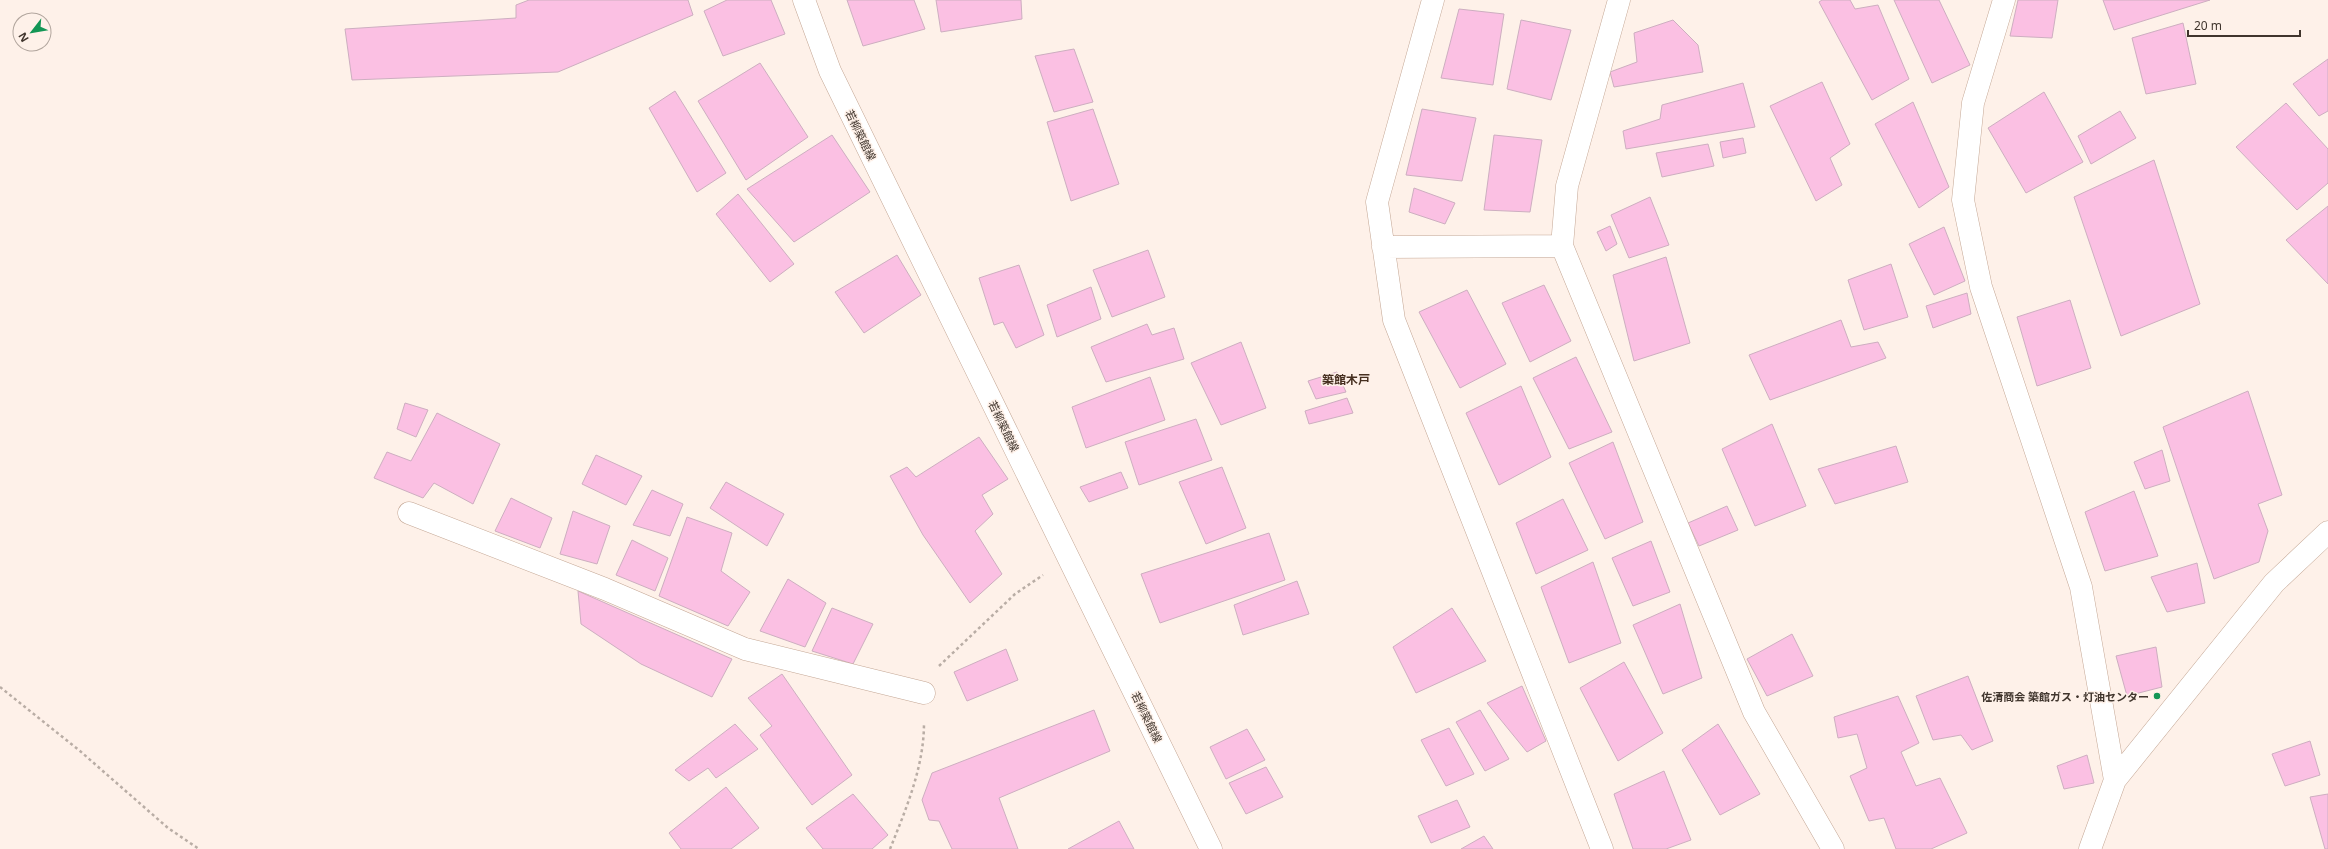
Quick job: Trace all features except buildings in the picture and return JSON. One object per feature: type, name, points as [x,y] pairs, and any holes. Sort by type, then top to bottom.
[{"type":"street","name":"若柳築館線","points":[[804,0],[830,71],[1211,849]]},
{"type":"street","points":[[1433,0],[1377,202],[1394,320],[1602,849]]},
{"type":"street","points":[[1619,0],[1567,186],[1562,246],[1754,712],[1833,849]]},
{"type":"street","points":[[2004,0],[1973,103],[1963,200],[1981,287],[2081,587],[2114,780]]},
{"type":"street","points":[[1383,246],[1562,246]]},
{"type":"street","points":[[409,513],[605,589],[746,649],[924,694]]},
{"type":"street","points":[[2090,849],[2114,780],[2274,583],[2328,532]]},
{"type":"path","points":[[0,687],[80,751],[168,828],[199,849]]},
{"type":"place","name":"佐清商会 築館ガス・灯油センター","points":[[2157,696]]},
{"type":"district","name":"築館木戸","points":[[1346,379]]}]
